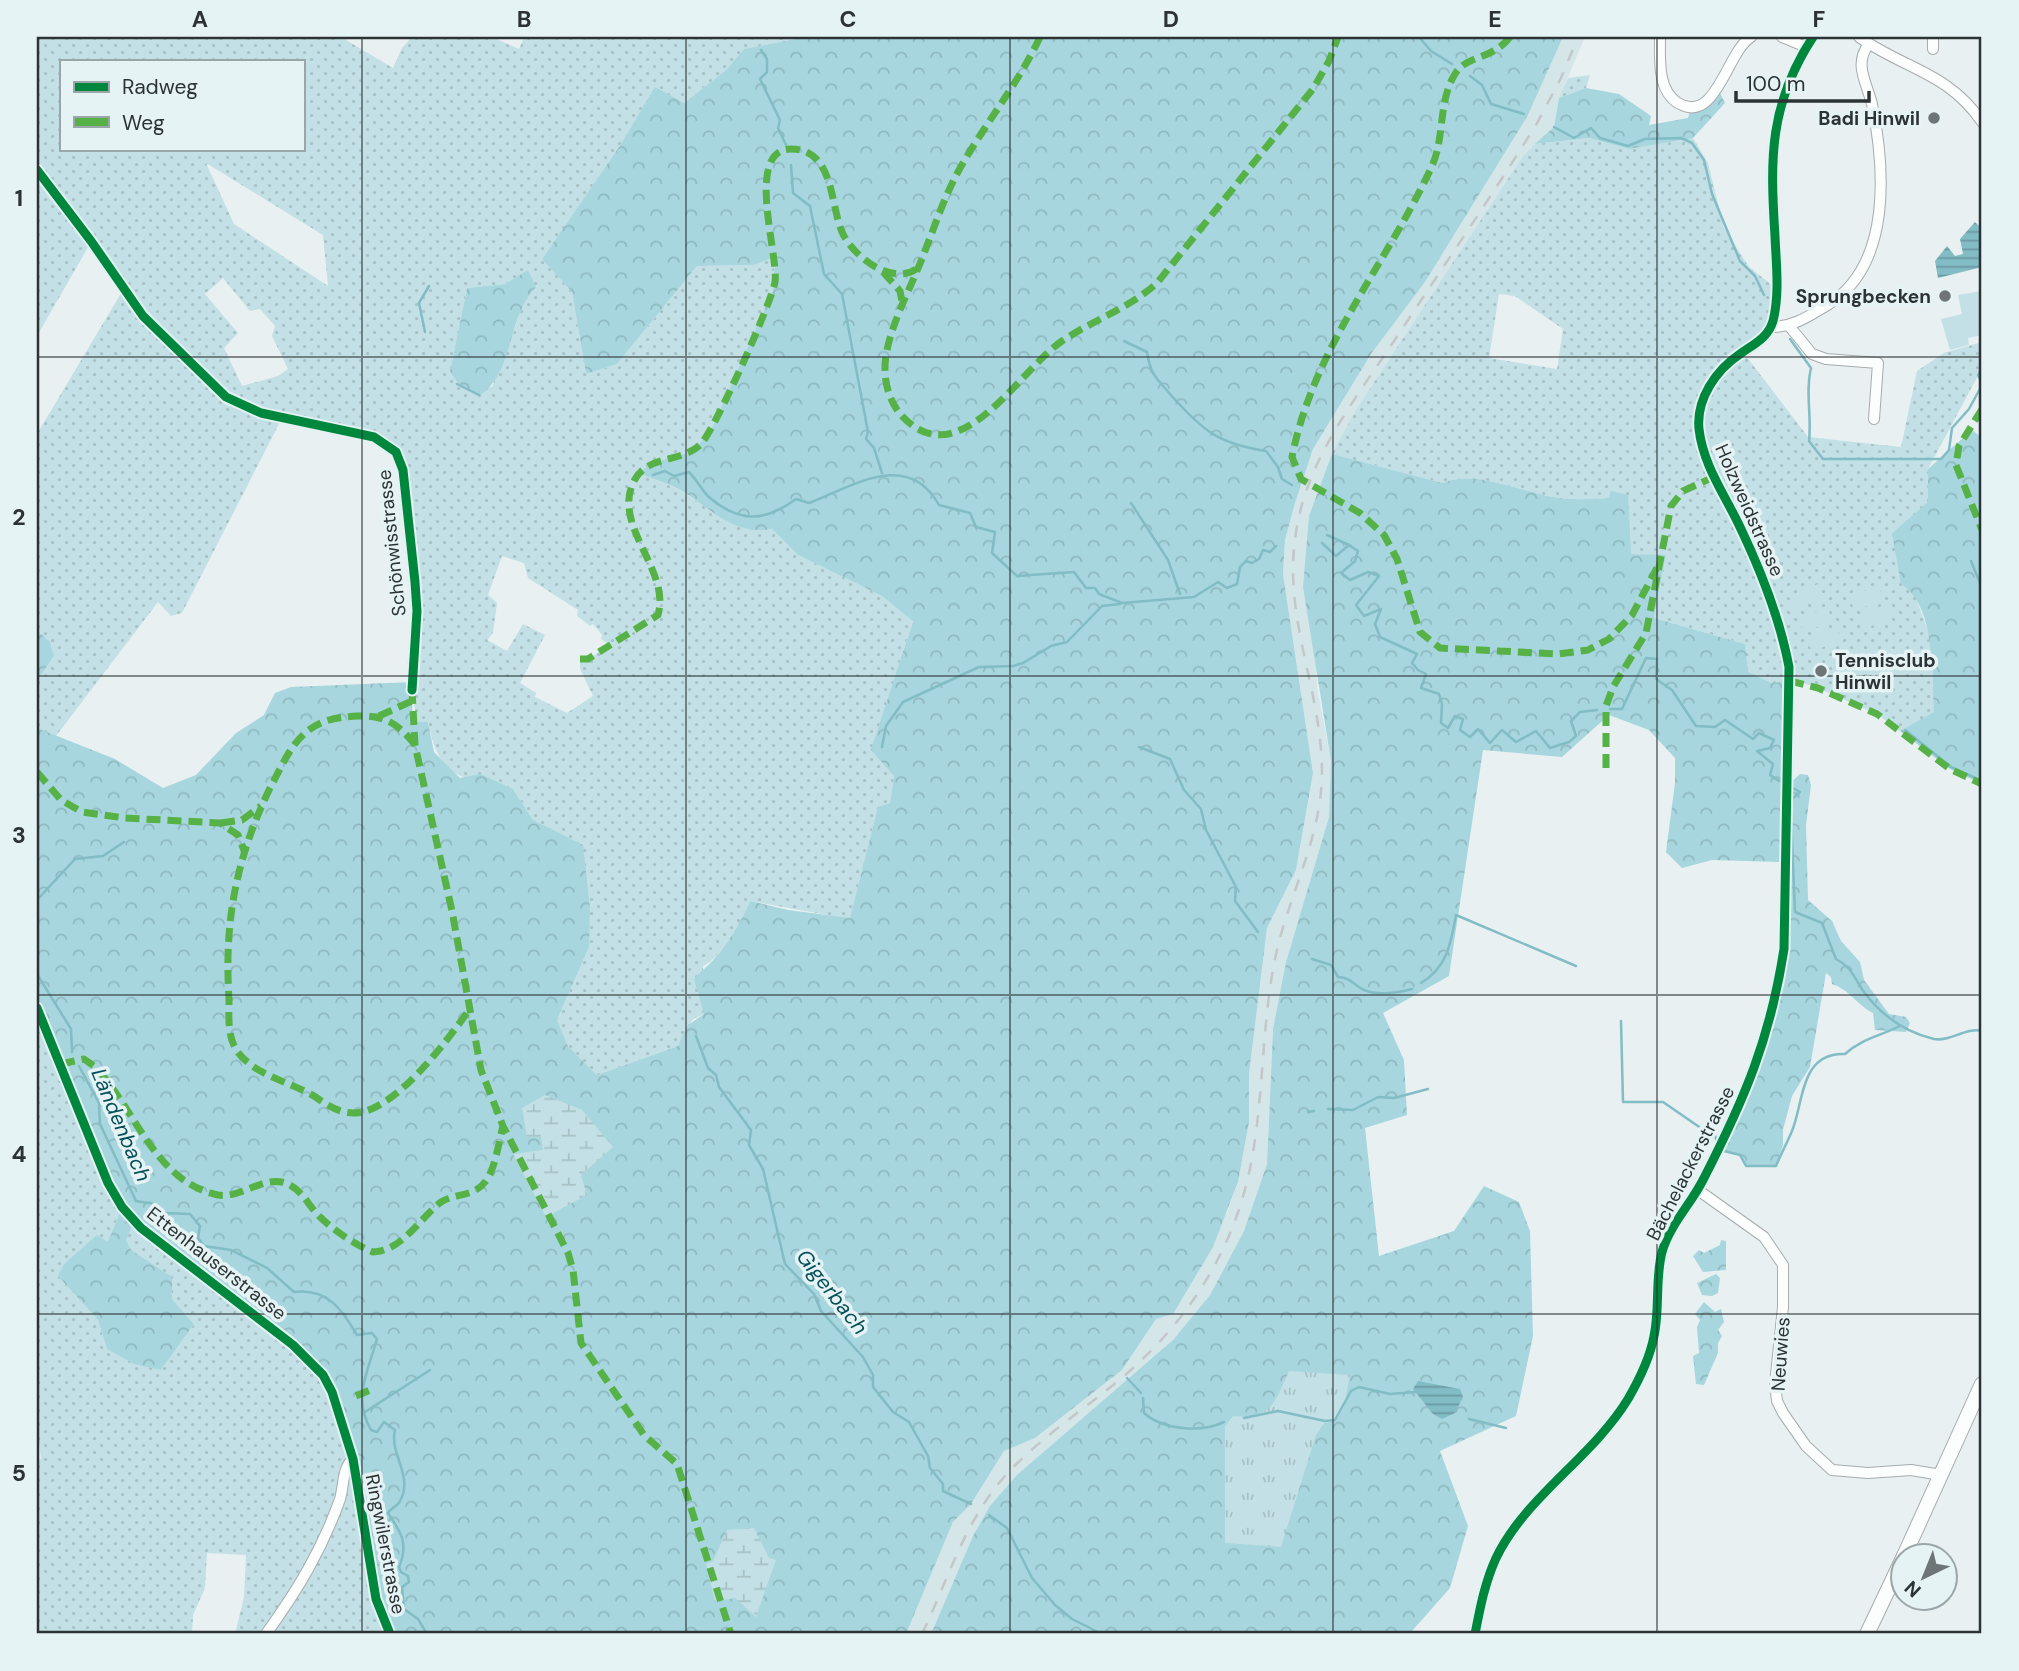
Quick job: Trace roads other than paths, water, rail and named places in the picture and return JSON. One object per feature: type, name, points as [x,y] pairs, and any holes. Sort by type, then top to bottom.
[{"type":"main road","points":[[1910,1542],[1982,1384]]},
{"type":"main road","points":[[1867,1634],[1890,1586]]},
{"type":"street","points":[[1660,37],[1662,77],[1667,92],[1678,103],[1691,107],[1706,102],[1715,93],[1737,50],[1751,37]]},
{"type":"street","points":[[1783,37],[1810,42],[1787,85],[1773,142],[1771,171],[1777,276],[1771,327],[1790,327],[1847,290],[1868,261],[1879,205],[1877,140],[1871,103],[1860,68],[1864,40],[1948,84],[1970,103],[1982,122]]},
{"type":"street","name":"Schönwisstrasse","points":[[37,170],[143,316],[226,397],[261,413],[374,437],[396,452],[403,470],[415,591],[412,690]]},
{"type":"street","name":"Holzweidstrasse","points":[[1771,327],[1761,340],[1733,359],[1710,386],[1702,399],[1698,420],[1706,458],[1752,555],[1780,630],[1788,667],[1784,949]]},
{"type":"street","points":[[1790,327],[1812,354],[1826,359],[1878,363],[1874,419]]},
{"type":"street","name":"Bächelackerstrasse","points":[[1475,1634],[1488,1576],[1514,1529],[1611,1424],[1636,1384],[1654,1336],[1662,1252],[1673,1227],[1698,1190],[1761,1056],[1784,949]]},
{"type":"street","name":"Ettenhauserstrasse","points":[[37,1008],[108,1184],[122,1207],[141,1228],[313,1363],[332,1392],[352,1459]]},
{"type":"street","name":"Neuwies","points":[[1698,1190],[1759,1233],[1783,1265],[1783,1307],[1776,1393],[1783,1413],[1806,1446],[1832,1470],[1868,1473],[1911,1471],[1941,1475]]},
{"type":"street","points":[[266,1634],[303,1583],[317,1557],[340,1497],[346,1468],[352,1459]]},
{"type":"street","name":"Ringwilerstrasse","points":[[352,1459],[376,1599],[390,1634]]},
{"type":"waterway","points":[[1419,37],[1431,51],[1452,64]]},
{"type":"waterway","points":[[761,50],[767,59],[767,72],[760,79],[780,120],[778,128],[786,145]]},
{"type":"waterway","points":[[1470,76],[1482,85],[1491,104],[1524,114]]},
{"type":"waterway","points":[[1554,127],[1574,138],[1591,128],[1600,138],[1628,146],[1645,139],[1681,138],[1692,143],[1704,160],[1712,194],[1740,261],[1755,276],[1764,295]]},
{"type":"waterway","points":[[791,165],[793,193],[810,206],[824,274],[842,294],[868,432],[866,439],[874,448],[882,473]]},
{"type":"waterway","points":[[425,332],[419,303],[429,286]]},
{"type":"waterway","points":[[1790,339],[1811,368],[1809,441],[1823,459],[1941,459],[1949,450],[1952,428],[1969,409],[1982,385]]},
{"type":"waterway","points":[[1124,341],[1147,352],[1157,379],[1202,426],[1235,444],[1266,451],[1278,467],[1282,479],[1292,485]]},
{"type":"waterway","points":[[1982,368],[1978,375],[1982,384]]},
{"type":"waterway","points":[[457,384],[479,395]]},
{"type":"waterway","points":[[653,475],[665,471],[674,476],[689,472],[707,495],[721,506],[743,516],[774,512],[796,499],[809,503],[861,481],[879,477],[896,475],[912,479],[926,488],[939,505],[970,513],[976,527],[995,532],[992,553],[1017,576],[1074,572],[1086,588],[1095,588],[1099,594],[1122,603],[1194,597],[1218,582],[1227,588],[1237,584],[1240,567],[1246,561],[1252,563],[1259,559],[1263,550],[1270,552],[1276,546]]},
{"type":"waterway","points":[[1131,503],[1168,560],[1180,594]]},
{"type":"waterway","points":[[1327,535],[1349,545]]},
{"type":"waterway","points":[[1322,543],[1336,556],[1349,545],[1358,551],[1355,561],[1341,573],[1350,580],[1368,572],[1379,576],[1356,605],[1364,616],[1381,609],[1375,624],[1380,637],[1417,654],[1412,663],[1426,674],[1421,688],[1439,694],[1442,704],[1441,723],[1448,728],[1455,716],[1463,719],[1460,730],[1470,737],[1478,729],[1490,743],[1502,730],[1516,742],[1536,731],[1550,748],[1569,742],[1576,736],[1571,721],[1580,712],[1597,710]]},
{"type":"waterway","points":[[1971,561],[1982,588]]},
{"type":"waterway","points":[[882,747],[886,726],[903,702],[979,667],[1023,663],[1051,646],[1067,642],[1102,606],[1120,604]]},
{"type":"waterway","points":[[1610,709],[1622,709],[1646,658],[1657,659],[1656,679],[1672,690],[1696,726],[1715,727],[1725,720],[1753,739],[1759,733],[1774,740],[1770,748],[1757,751],[1773,764],[1770,775],[1779,781]]},
{"type":"waterway","points":[[1905,730],[1951,767],[1982,781]]},
{"type":"waterway","points":[[1139,747],[1170,759],[1184,790],[1201,809],[1206,830],[1236,887],[1235,901],[1258,932]]},
{"type":"waterway","points":[[1791,787],[1800,792],[1792,799]]},
{"type":"waterway","points":[[1791,815],[1795,912],[1822,923],[1836,959],[1849,969],[1871,1001],[1886,1016],[1903,1027],[1934,1039],[1982,1031]]},
{"type":"waterway","points":[[37,900],[75,859],[103,856],[124,842]]},
{"type":"waterway","points":[[1421,983],[1430,977],[1442,962],[1450,945],[1456,915],[1576,966]]},
{"type":"waterway","points":[[1312,959],[1331,965],[1338,977],[1370,992],[1388,993],[1412,989]]},
{"type":"waterway","name":"Ländenbach","points":[[37,974],[71,1029],[72,1052]]},
{"type":"waterway","points":[[1621,1021],[1623,1102],[1663,1102],[1715,1135],[1717,1143]]},
{"type":"waterway","points":[[1724,1151],[1740,1155],[1746,1166],[1776,1166],[1792,1131],[1806,1081],[1819,1061],[1845,1054],[1864,1041],[1900,1026]]},
{"type":"waterway","name":"Gigerbach","points":[[696,1036],[708,1068],[716,1075],[719,1087],[751,1130],[749,1145],[763,1169],[785,1264],[814,1294],[821,1311],[863,1357],[873,1375],[873,1387],[893,1412],[909,1422],[928,1456],[930,1468],[943,1484],[943,1491],[971,1504]]},
{"type":"waterway","name":"Ländenbach","points":[[79,1066],[99,1103],[100,1124],[136,1201],[154,1204],[164,1213],[190,1214],[200,1226],[198,1238],[204,1246],[231,1250],[267,1268],[294,1292],[316,1293],[324,1297],[339,1308],[357,1335],[372,1333],[377,1339],[362,1395],[365,1418],[371,1430],[377,1432],[384,1422],[395,1430],[395,1448],[403,1474],[404,1492],[399,1503],[388,1513],[402,1539],[403,1552],[399,1567],[401,1572],[408,1576],[409,1582],[402,1587],[404,1609],[418,1619],[427,1634]]},
{"type":"waterway","points":[[1328,1109],[1353,1110],[1378,1097],[1394,1098],[1428,1089]]},
{"type":"waterway","points":[[1308,1112],[1314,1111]]},
{"type":"waterway","points":[[365,1412],[430,1370]]},
{"type":"waterway","points":[[1127,1378],[1141,1393]]},
{"type":"waterway","points":[[1244,1418],[1278,1411],[1325,1421],[1335,1420],[1351,1391],[1359,1387],[1390,1394],[1416,1392]]},
{"type":"waterway","points":[[1143,1398],[1144,1413],[1161,1423],[1182,1428],[1204,1428],[1224,1422]]},
{"type":"waterway","points":[[1469,1419],[1506,1428]]},
{"type":"waterway","name":"Gigerbach","points":[[989,1515],[1007,1528],[1032,1578],[1055,1605],[1072,1619],[1102,1634]]},
{"type":"railway","points":[[922,1634],[958,1552],[978,1512],[991,1494],[1028,1453],[1125,1375],[1165,1336],[1213,1269],[1236,1218],[1246,1187],[1257,1124],[1274,964],[1286,916],[1310,847],[1320,799],[1320,740],[1296,613],[1293,581],[1294,548],[1300,512],[1315,468],[1338,426],[1536,125],[1561,78],[1578,37]]},
{"type":"place","name":"Badi Hinwil","points":[[1934,118]]},
{"type":"place","name":"Sprungbecken","points":[[1945,296]]},
{"type":"place","name":"Tennisclub Hinwil","points":[[1821,671]]}]
